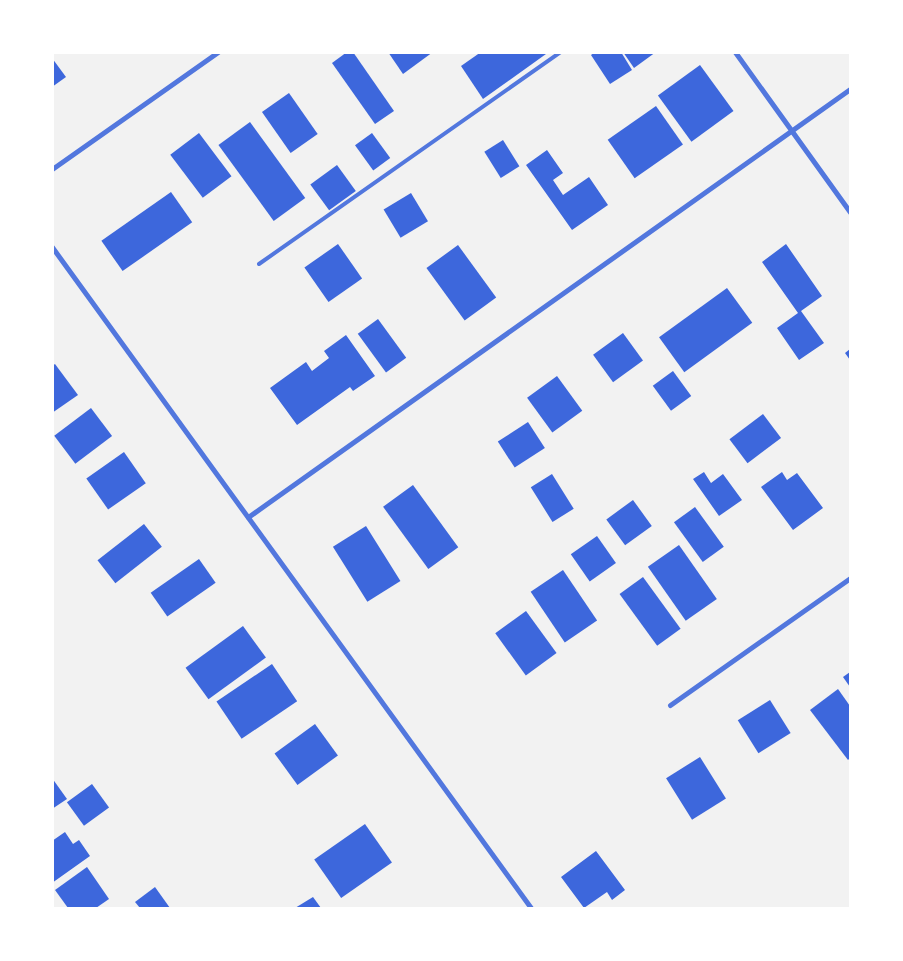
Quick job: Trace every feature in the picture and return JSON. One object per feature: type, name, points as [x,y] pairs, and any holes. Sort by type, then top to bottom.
[{"type":"street","points":[[52,169],[218,52]]},
{"type":"street","points":[[735,52],[850,212]]},
{"type":"street","points":[[248,517],[850,89]]},
{"type":"street","points":[[52,247],[531,908]]},
{"type":"street","points":[[670,705],[850,578]]},
{"type":"lane","points":[[259,264],[561,52]]},
{"type":"building","points":[[347,52],[353,52],[394,111],[375,124],[332,63]]},
{"type":"building","points":[[388,52],[433,52],[403,74]]},
{"type":"building","points":[[481,52],[545,52],[546,54],[483,99],[461,66]]},
{"type":"building","points":[[595,52],[621,52],[632,70],[610,84],[591,55]]},
{"type":"building","points":[[623,52],[656,52],[634,68]]},
{"type":"building","points":[[52,58],[66,77],[52,87]]},
{"type":"building","points":[[700,65],[734,111],[691,142],[658,96]]},
{"type":"building","points":[[289,93],[318,134],[291,153],[262,112]]},
{"type":"building","points":[[656,106],[683,145],[635,178],[608,140]]},
{"type":"building","points":[[250,122],[305,198],[274,221],[218,145]]},
{"type":"building","points":[[199,133],[231,176],[203,198],[170,155]]},
{"type":"building","points":[[372,133],[390,158],[373,170],[355,145]]},
{"type":"building","points":[[503,140],[519,166],[501,178],[484,152]]},
{"type":"building","points":[[547,150],[563,173],[553,180],[563,195],[589,177],[608,205],[572,230],[526,165]]},
{"type":"building","points":[[337,165],[356,191],[329,210],[310,184]]},
{"type":"building","points":[[171,192],[192,222],[123,271],[101,241]]},
{"type":"building","points":[[411,193],[428,221],[401,238],[384,209]]},
{"type":"building","points":[[338,244],[362,278],[329,302],[304,268]]},
{"type":"building","points":[[786,244],[822,296],[801,311],[824,343],[799,360],[777,328],[798,313],[762,262]]},
{"type":"building","points":[[458,245],[496,298],[465,321],[426,268]]},
{"type":"building","points":[[727,288],[752,323],[684,372],[659,337]]},
{"type":"building","points":[[378,319],[406,358],[386,373],[358,334]]},
{"type":"building","points":[[623,333],[643,361],[613,382],[593,355]]},
{"type":"building","points":[[346,335],[375,376],[353,391],[350,387],[297,425],[270,388],[306,362],[312,371],[329,358],[324,351]]},
{"type":"building","points":[[850,349],[850,360],[845,353]]},
{"type":"building","points":[[55,364],[78,395],[52,413],[52,366]]},
{"type":"building","points":[[673,371],[691,396],[671,411],[653,386]]},
{"type":"building","points":[[557,376],[582,411],[552,433],[527,398]]},
{"type":"building","points":[[91,408],[112,436],[75,464],[54,436]]},
{"type":"building","points":[[763,414],[781,438],[748,463],[729,439]]},
{"type":"building","points":[[528,422],[545,448],[515,468],[498,442]]},
{"type":"building","points":[[124,452],[146,483],[108,510],[86,478]]},
{"type":"building","points":[[704,472],[711,483],[723,474],[742,500],[719,516],[693,479]]},
{"type":"building","points":[[782,472],[787,480],[797,473],[823,508],[793,530],[761,487]]},
{"type":"building","points":[[552,474],[574,509],[553,522],[531,487]]},
{"type":"building","points":[[413,485],[458,547],[428,569],[383,507]]},
{"type":"building","points":[[633,500],[652,526],[625,545],[606,519]]},
{"type":"building","points":[[695,507],[724,547],[703,562],[674,522]]},
{"type":"building","points":[[144,524],[162,547],[115,583],[98,560]]},
{"type":"building","points":[[366,526],[400,581],[367,602],[333,547]]},
{"type":"building","points":[[597,536],[616,563],[590,581],[571,554]]},
{"type":"building","points":[[679,545],[717,599],[686,621],[648,567]]},
{"type":"building","points":[[199,559],[216,583],[167,617],[151,593]]},
{"type":"building","points":[[563,570],[597,621],[565,642],[531,592]]},
{"type":"building","points":[[643,577],[681,629],[657,646],[620,594]]},
{"type":"building","points":[[526,611],[557,653],[526,675],[495,633]]},
{"type":"building","points":[[243,626],[266,658],[208,699],[186,668]]},
{"type":"building","points":[[272,664],[297,701],[242,739],[216,701]]},
{"type":"building","points":[[850,672],[850,687],[843,677]]},
{"type":"building","points":[[838,689],[850,706],[850,758],[848,760],[810,710]]},
{"type":"building","points":[[770,700],[791,733],[758,753],[738,720]]},
{"type":"building","points":[[315,724],[338,756],[297,785],[275,753]]},
{"type":"building","points":[[700,757],[726,799],[692,820],[666,778]]},
{"type":"building","points":[[52,778],[67,799],[52,809]]},
{"type":"building","points":[[92,784],[109,807],[84,826],[67,802]]},
{"type":"building","points":[[365,824],[392,863],[341,898],[314,860]]},
{"type":"building","points":[[65,832],[73,844],[79,840],[90,856],[52,883],[52,841]]},
{"type":"building","points":[[596,851],[625,890],[612,900],[607,892],[584,908],[561,877]]},
{"type":"building","points":[[87,867],[109,899],[96,908],[68,908],[55,890]]},
{"type":"building","points":[[155,887],[170,908],[140,908],[135,902]]},
{"type":"building","points":[[313,897],[321,908],[295,908]]}]
